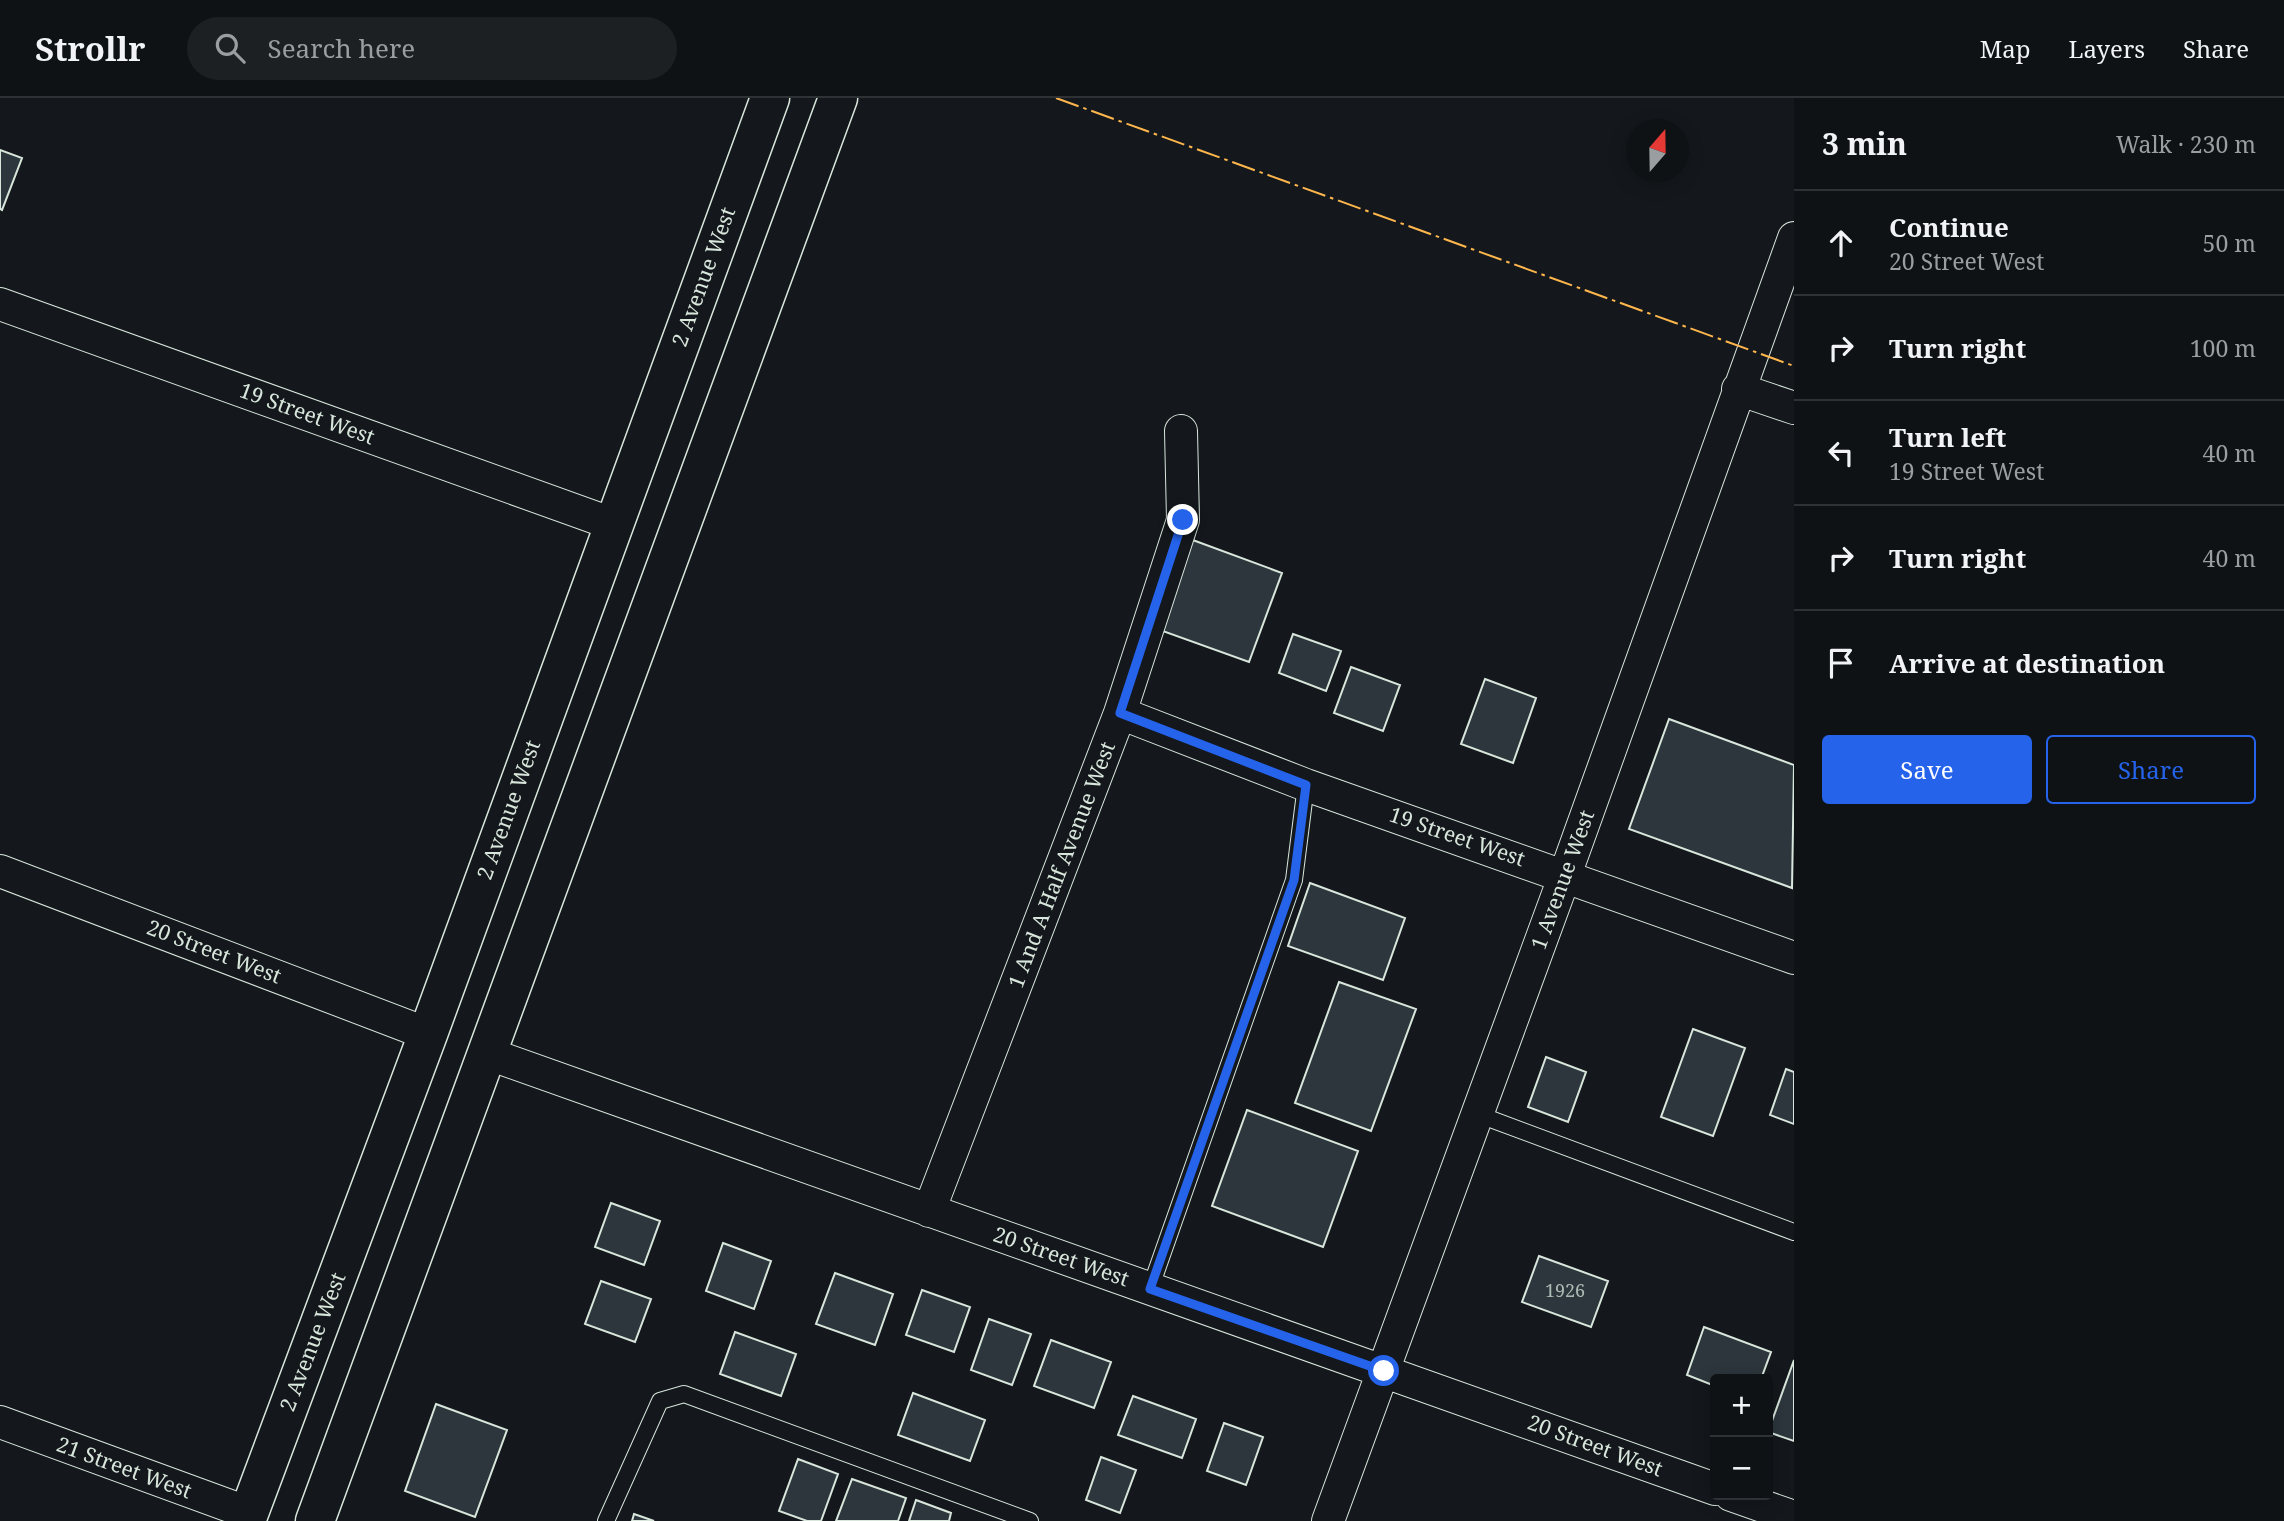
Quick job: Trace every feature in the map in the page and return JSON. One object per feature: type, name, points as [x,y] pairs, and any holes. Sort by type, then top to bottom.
[{"type":"highway","name":"2 Avenue West","points":[[247,1517],[428,1034],[770,98]]},
{"type":"highway","points":[[315,1521],[838,98]]},
{"type":"street","name":"1 Avenue West","points":[[1328,1521],[1565,875],[1794,238]]},
{"type":"street","name":"19 Street West","points":[[0,304],[613,524]]},
{"type":"street","points":[[1738,389],[1794,408]]},
{"type":"street","name":"1 And A Half Avenue West","points":[[929,1211],[1120,713],[1183,520],[1181,431]]},
{"type":"street","name":"19 Street West","points":[[1120,713],[1306,785],[1794,958]]},
{"type":"street","name":"20 Street West","points":[[0,871],[428,1034]]},
{"type":"street","name":"20 Street West","points":[[486,1053],[1710,1487]]},
{"type":"street","name":"21 Street West","points":[[0,1422],[247,1517]]},
{"type":"street","points":[[1745,1500],[1794,1517]]},
{"type":"lane","points":[[1150,1289],[1294,880],[1306,785]]},
{"type":"lane","points":[[1477,1115],[1794,1233]]},
{"type":"lane","points":[[606,1521],[660,1401],[684,1394],[1030,1521]]},
{"type":"building","points":[[0,150],[22,158],[2,210],[0,209]]},
{"type":"building","points":[[1190,539],[1282,573],[1249,662],[1157,629]]},
{"type":"building","points":[[1293,634],[1341,651],[1326,691],[1279,673]]},
{"type":"building","points":[[1351,667],[1400,685],[1383,731],[1334,713]]},
{"type":"building","points":[[1485,679],[1536,698],[1513,763],[1461,744]]},
{"type":"building","points":[[1669,719],[1794,765],[1792,888],[1629,829]]},
{"type":"building","points":[[1310,883],[1405,918],[1383,980],[1288,946]]},
{"type":"building","points":[[1339,982],[1416,1009],[1371,1131],[1295,1103]]},
{"type":"building","points":[[1693,1029],[1745,1048],[1713,1136],[1661,1117]]},
{"type":"building","points":[[1546,1057],[1586,1072],[1568,1122],[1528,1107]]},
{"type":"building","points":[[1786,1069],[1794,1072],[1794,1124],[1770,1115]]},
{"type":"building","points":[[1247,1110],[1358,1151],[1323,1247],[1212,1206]]},
{"type":"building","points":[[611,1203],[660,1221],[644,1265],[595,1247]]},
{"type":"building","points":[[723,1243],[771,1261],[754,1309],[706,1291]]},
{"type":"building","points":[[1539,1256],[1608,1281],[1591,1327],[1522,1302]]},
{"type":"building","points":[[835,1273],[893,1294],[875,1345],[816,1324]]},
{"type":"building","points":[[601,1281],[651,1299],[635,1342],[585,1324]]},
{"type":"building","points":[[922,1290],[970,1307],[954,1352],[906,1335]]},
{"type":"building","points":[[989,1319],[1031,1334],[1012,1385],[971,1370]]},
{"type":"building","points":[[1704,1327],[1771,1352],[1763,1374],[1710,1374],[1710,1384],[1687,1375]]},
{"type":"building","points":[[735,1332],[796,1354],[781,1396],[720,1374]]},
{"type":"building","points":[[1051,1340],[1111,1362],[1094,1408],[1034,1386]]},
{"type":"building","points":[[1794,1360],[1794,1441],[1773,1434],[1773,1418]]},
{"type":"building","points":[[913,1393],[985,1420],[970,1461],[898,1435]]},
{"type":"building","points":[[1133,1396],[1196,1419],[1182,1458],[1118,1435]]},
{"type":"building","points":[[436,1404],[507,1430],[475,1517],[405,1491]]},
{"type":"building","points":[[1224,1423],[1263,1437],[1246,1485],[1207,1471]]},
{"type":"building","points":[[1101,1457],[1136,1470],[1120,1513],[1086,1500]]},
{"type":"building","points":[[798,1459],[838,1474],[821,1521],[807,1521],[779,1511]]},
{"type":"building","points":[[852,1479],[906,1498],[898,1521],[836,1521]]},
{"type":"building","points":[[916,1500],[951,1513],[949,1521],[909,1521]]},
{"type":"building","points":[[634,1514],[654,1521],[632,1521]]},
{"type":"power","points":[[1056,98],[1794,366]]},
{"type":"route","points":[[1183,520],[1120,713],[1306,785],[1294,880],[1150,1289],[1384,1371]]}]
